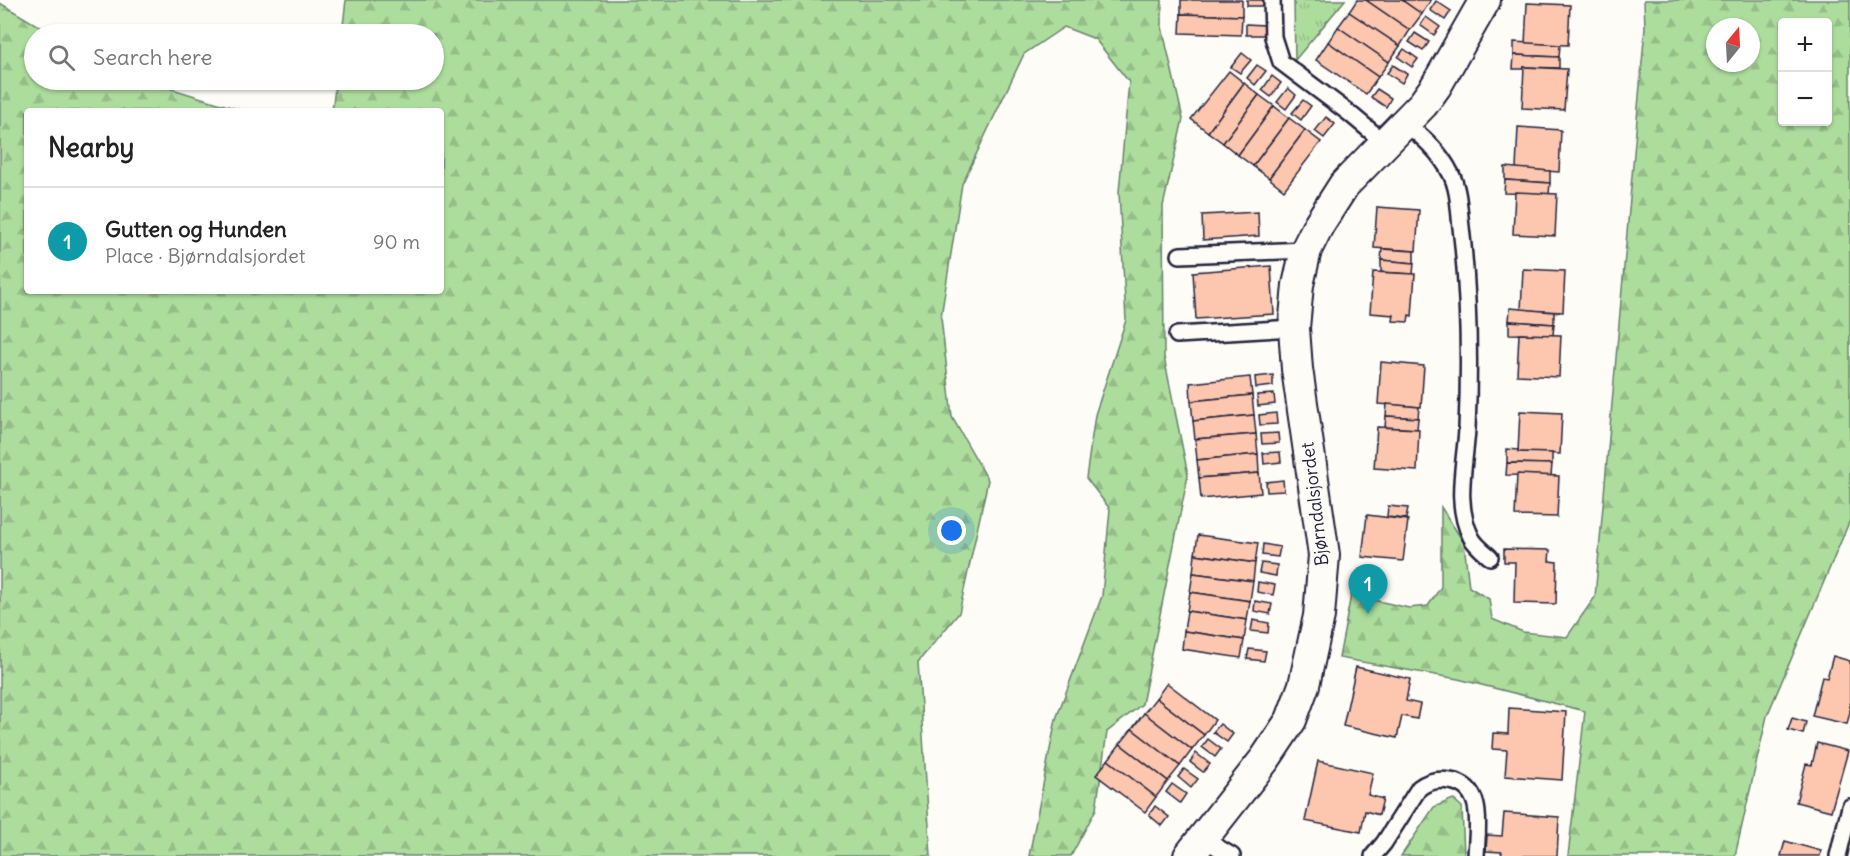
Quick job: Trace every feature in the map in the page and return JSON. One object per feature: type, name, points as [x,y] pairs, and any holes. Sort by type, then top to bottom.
[{"type":"street","name":"Bjørndalsjordet","points":[[1195,847],[1265,759],[1291,720],[1304,685],[1319,616],[1324,555],[1297,369],[1294,328],[1298,285],[1306,250],[1331,204],[1350,179],[1395,133],[1436,86],[1485,0]]},
{"type":"lane","points":[[1272,0],[1273,37],[1281,62],[1349,113],[1395,133],[1419,134],[1439,155],[1452,175],[1458,198],[1467,274],[1469,334],[1467,422],[1461,491],[1466,521],[1472,538],[1490,557]]},
{"type":"lane","points":[[1180,255],[1306,250]]},
{"type":"lane","points":[[1177,334],[1294,328]]},
{"type":"lane","points":[[1373,856],[1384,843],[1419,788],[1426,783],[1438,780],[1457,783],[1469,790],[1476,801],[1478,812],[1476,856]]},
{"type":"lane","points":[[1838,856],[1850,807]]},
{"type":"lane","points":[[1195,847],[1232,856]]},
{"type":"green space","points":[[346,0],[1162,0],[1162,27],[1183,119],[1163,206],[1164,357],[1188,475],[1142,704],[1107,732],[1096,809],[1071,856],[1029,856],[1056,719],[1102,596],[1110,509],[1086,478],[1095,415],[1126,320],[1119,192],[1129,82],[1095,39],[1064,27],[1024,54],[962,184],[941,317],[952,417],[988,480],[959,613],[918,662],[931,856],[0,856],[0,3],[35,24],[24,24],[24,90],[176,90],[234,108],[24,108],[24,294],[444,294],[444,108],[332,108],[335,90],[444,90],[444,24],[343,24]]},
{"type":"green space","points":[[1294,0],[1345,0],[1295,60]]},
{"type":"green space","points":[[1644,0],[1850,0],[1850,520],[1767,716],[1735,856],[1568,856],[1585,711],[1458,679],[1339,658],[1351,595],[1409,608],[1428,606],[1441,587],[1441,507],[1464,543],[1469,587],[1489,599],[1492,619],[1523,632],[1567,637],[1595,597],[1645,28]]},
{"type":"green space","points":[[1453,799],[1462,807],[1464,856],[1401,856],[1434,807]]},
{"type":"building","points":[[1181,0],[1242,0],[1242,16],[1181,14]]},
{"type":"building","points":[[1247,0],[1265,0],[1265,6],[1247,6]]},
{"type":"building","points":[[1357,0],[1366,0],[1410,30],[1400,46],[1349,12]]},
{"type":"building","points":[[1366,0],[1402,0],[1422,14],[1410,30]]},
{"type":"building","points":[[1402,0],[1431,0],[1422,14]]},
{"type":"building","points":[[1436,1],[1451,11],[1445,20],[1430,10]]},
{"type":"building","points":[[1527,3],[1570,5],[1568,45],[1525,44]]},
{"type":"building","points":[[1349,12],[1400,46],[1389,62],[1338,27]]},
{"type":"building","points":[[1181,14],[1242,16],[1241,35],[1180,33]]},
{"type":"building","points":[[1426,17],[1440,27],[1434,35],[1420,25]]},
{"type":"building","points":[[1246,24],[1264,25],[1264,35],[1246,35]]},
{"type":"building","points":[[1338,27],[1389,62],[1378,77],[1328,42]]},
{"type":"building","points":[[1415,33],[1429,42],[1423,51],[1409,42]]},
{"type":"building","points":[[1328,42],[1378,77],[1366,94],[1316,60]]},
{"type":"building","points":[[1514,42],[1560,45],[1559,57],[1514,55]]},
{"type":"building","points":[[1404,49],[1418,59],[1412,67],[1398,57]]},
{"type":"building","points":[[1242,53],[1251,60],[1240,73],[1231,67]]},
{"type":"building","points":[[1514,55],[1559,57],[1559,68],[1513,69]]},
{"type":"building","points":[[1257,65],[1266,71],[1255,85],[1247,78]]},
{"type":"building","points":[[1393,65],[1407,74],[1402,83],[1387,73]]},
{"type":"building","points":[[1524,67],[1567,69],[1564,110],[1522,108]]},
{"type":"building","points":[[1229,71],[1244,83],[1208,132],[1191,119]]},
{"type":"building","points":[[1272,76],[1281,83],[1271,97],[1262,90]]},
{"type":"building","points":[[1244,83],[1259,95],[1223,143],[1208,132]]},
{"type":"building","points":[[1288,88],[1296,95],[1286,109],[1277,102]]},
{"type":"building","points":[[1377,89],[1391,98],[1386,107],[1371,97]]},
{"type":"building","points":[[1259,95],[1274,106],[1238,155],[1223,143]]},
{"type":"building","points":[[1303,100],[1311,106],[1301,120],[1292,113]]},
{"type":"building","points":[[1274,106],[1289,118],[1253,166],[1238,155]]},
{"type":"building","points":[[1326,117],[1335,124],[1324,138],[1315,131]]},
{"type":"building","points":[[1289,118],[1305,130],[1269,178],[1253,166]]},
{"type":"building","points":[[1518,127],[1561,130],[1559,172],[1516,169]]},
{"type":"building","points":[[1305,130],[1321,142],[1284,190],[1269,178]]},
{"type":"building","points":[[1505,167],[1550,171],[1550,183],[1505,180]]},
{"type":"building","points":[[1505,180],[1550,183],[1549,194],[1504,193]]},
{"type":"building","points":[[1515,192],[1557,194],[1555,236],[1513,234]]},
{"type":"building","points":[[1377,207],[1419,210],[1416,251],[1374,248]]},
{"type":"building","points":[[1258,212],[1259,236],[1203,240],[1202,215]]},
{"type":"building","points":[[1382,249],[1414,251],[1414,263],[1381,260]]},
{"type":"building","points":[[1381,260],[1414,263],[1413,274],[1381,272]]},
{"type":"building","points":[[1271,266],[1274,314],[1196,319],[1193,272]]},
{"type":"building","points":[[1523,269],[1565,271],[1563,312],[1521,310]]},
{"type":"building","points":[[1373,272],[1415,274],[1412,316],[1409,315],[1408,322],[1393,321],[1394,315],[1370,313]]},
{"type":"building","points":[[1510,308],[1554,312],[1554,324],[1509,321]]},
{"type":"building","points":[[1509,321],[1554,324],[1553,335],[1509,334]]},
{"type":"building","points":[[1519,334],[1561,335],[1559,377],[1517,375]]},
{"type":"building","points":[[1381,362],[1424,366],[1421,407],[1378,404]]},
{"type":"building","points":[[1273,375],[1273,386],[1256,388],[1255,377]]},
{"type":"building","points":[[1250,377],[1252,395],[1191,401],[1190,383]]},
{"type":"building","points":[[1274,394],[1275,404],[1258,406],[1257,395]]},
{"type":"building","points":[[1252,395],[1254,415],[1193,421],[1191,401]]},
{"type":"building","points":[[1387,404],[1419,407],[1418,418],[1386,416]]},
{"type":"building","points":[[1520,411],[1562,413],[1560,454],[1518,452]]},
{"type":"building","points":[[1276,413],[1277,424],[1260,425],[1259,415]]},
{"type":"building","points":[[1254,415],[1256,434],[1195,439],[1193,421]]},
{"type":"building","points":[[1386,416],[1418,418],[1417,429],[1385,427]]},
{"type":"building","points":[[1377,427],[1419,429],[1417,471],[1374,468]]},
{"type":"building","points":[[1278,433],[1279,443],[1262,444],[1261,434]]},
{"type":"building","points":[[1256,434],[1258,454],[1197,460],[1195,439]]},
{"type":"building","points":[[1507,449],[1518,450],[1518,452],[1552,453],[1552,464],[1507,463]]},
{"type":"building","points":[[1280,452],[1281,462],[1264,464],[1263,453]]},
{"type":"building","points":[[1258,454],[1259,473],[1199,478],[1197,460]]},
{"type":"building","points":[[1507,463],[1552,464],[1551,476],[1506,475]]},
{"type":"building","points":[[1259,473],[1261,493],[1201,499],[1199,478]]},
{"type":"building","points":[[1517,474],[1559,476],[1557,517],[1515,516]]},
{"type":"building","points":[[1283,480],[1284,491],[1267,492],[1266,482]]},
{"type":"building","points":[[1388,506],[1408,508],[1406,519],[1387,517]]},
{"type":"building","points":[[1367,515],[1408,520],[1403,561],[1362,557]]},
{"type":"building","points":[[1198,535],[1258,543],[1255,563],[1195,554]]},
{"type":"building","points":[[1263,544],[1280,547],[1278,557],[1262,555]]},
{"type":"building","points":[[1504,549],[1550,550],[1549,561],[1557,562],[1556,604],[1514,603],[1515,562],[1504,562]]},
{"type":"building","points":[[1195,554],[1255,563],[1253,581],[1193,573]]},
{"type":"building","points":[[1261,563],[1277,565],[1276,576],[1259,573]]},
{"type":"building","points":[[1193,573],[1253,581],[1250,601],[1190,592]]},
{"type":"building","points":[[1258,582],[1275,585],[1273,595],[1257,592]]},
{"type":"building","points":[[1190,592],[1250,601],[1247,620],[1187,611]]},
{"type":"building","points":[[1255,601],[1272,604],[1270,614],[1254,611]]},
{"type":"building","points":[[1187,611],[1247,620],[1244,640],[1184,631]]},
{"type":"building","points":[[1253,620],[1269,623],[1268,633],[1251,631]]},
{"type":"building","points":[[1184,631],[1244,640],[1241,658],[1182,649]]},
{"type":"building","points":[[1249,649],[1266,651],[1264,661],[1247,659]]},
{"type":"building","points":[[1833,656],[1850,661],[1850,712],[1847,724],[1812,716],[1822,677],[1827,678]]},
{"type":"building","points":[[1356,667],[1410,679],[1406,701],[1420,704],[1417,719],[1402,716],[1397,738],[1343,726]]},
{"type":"building","points":[[1167,683],[1215,720],[1204,735],[1156,698]]},
{"type":"building","points":[[1156,698],[1204,735],[1192,750],[1144,713]]},
{"type":"building","points":[[1509,708],[1566,712],[1562,780],[1505,776],[1507,750],[1492,749],[1493,733],[1508,734]]},
{"type":"building","points":[[1144,713],[1192,750],[1180,766],[1132,729]]},
{"type":"building","points":[[1792,718],[1806,722],[1803,734],[1788,730]]},
{"type":"building","points":[[1220,724],[1233,734],[1227,742],[1213,732]]},
{"type":"building","points":[[1132,729],[1180,766],[1168,781],[1120,744]]},
{"type":"building","points":[[1208,739],[1221,749],[1215,757],[1202,747]]},
{"type":"building","points":[[1817,743],[1848,751],[1831,811],[1796,802],[1806,764],[1812,765]]},
{"type":"building","points":[[1120,744],[1168,781],[1156,797],[1108,760]]},
{"type":"building","points":[[1196,753],[1210,764],[1203,772],[1190,762]]},
{"type":"building","points":[[1108,760],[1156,797],[1145,812],[1096,775]]},
{"type":"building","points":[[1318,761],[1373,773],[1368,795],[1383,799],[1379,815],[1365,811],[1361,832],[1305,821]]},
{"type":"building","points":[[1184,769],[1198,779],[1191,788],[1178,777]]},
{"type":"building","points":[[1172,784],[1186,794],[1180,803],[1166,792]]},
{"type":"building","points":[[1155,806],[1169,817],[1162,826],[1149,815]]},
{"type":"building","points":[[1504,813],[1559,817],[1557,856],[1501,856],[1502,852],[1486,851],[1487,835],[1502,836]]},
{"type":"building","points":[[1785,841],[1821,851],[1820,856],[1781,856]]},
{"type":"place","name":"Gutten og Hunden","points":[[1368,614]]}]
